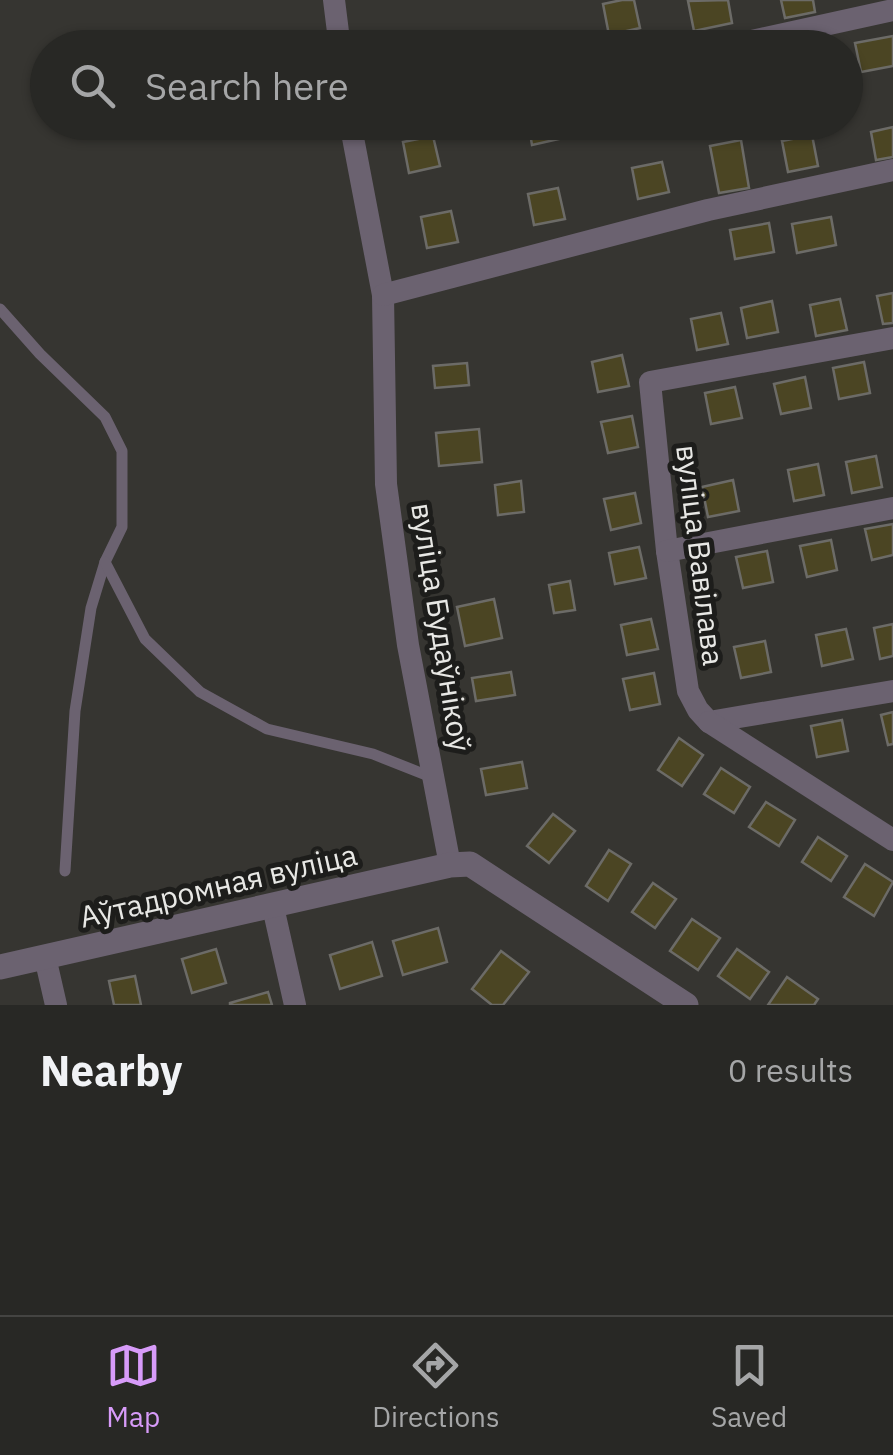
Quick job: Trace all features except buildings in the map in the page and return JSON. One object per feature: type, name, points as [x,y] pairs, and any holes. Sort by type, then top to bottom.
[{"type":"street","points":[[334,0],[338,30]]},
{"type":"street","points":[[802,30],[893,10]]},
{"type":"street","name":"вуліца Будаўнікоў","points":[[359,140],[383,295],[386,484],[408,644],[450,865]]},
{"type":"street","points":[[383,295],[708,210],[893,170]]},
{"type":"street","name":"вуліца Вавілава","points":[[709,722],[688,691],[667,550],[650,382],[893,338]]},
{"type":"street","points":[[667,550],[893,508]]},
{"type":"street","points":[[709,722],[893,691]]},
{"type":"street","points":[[709,722],[893,840]]},
{"type":"street","points":[[450,865],[470,864],[486,873],[686,1005]]},
{"type":"street","name":"Аўтадромная вуліца","points":[[0,967],[450,865]]},
{"type":"street","points":[[273,907],[295,1005]]},
{"type":"street","points":[[45,957],[56,1005]]},
{"type":"lane","points":[[0,309],[106,417],[122,451],[122,527],[91,608],[75,711],[65,871]]},
{"type":"lane","points":[[106,562],[145,638],[200,692],[267,729],[374,754],[434,778]]}]
